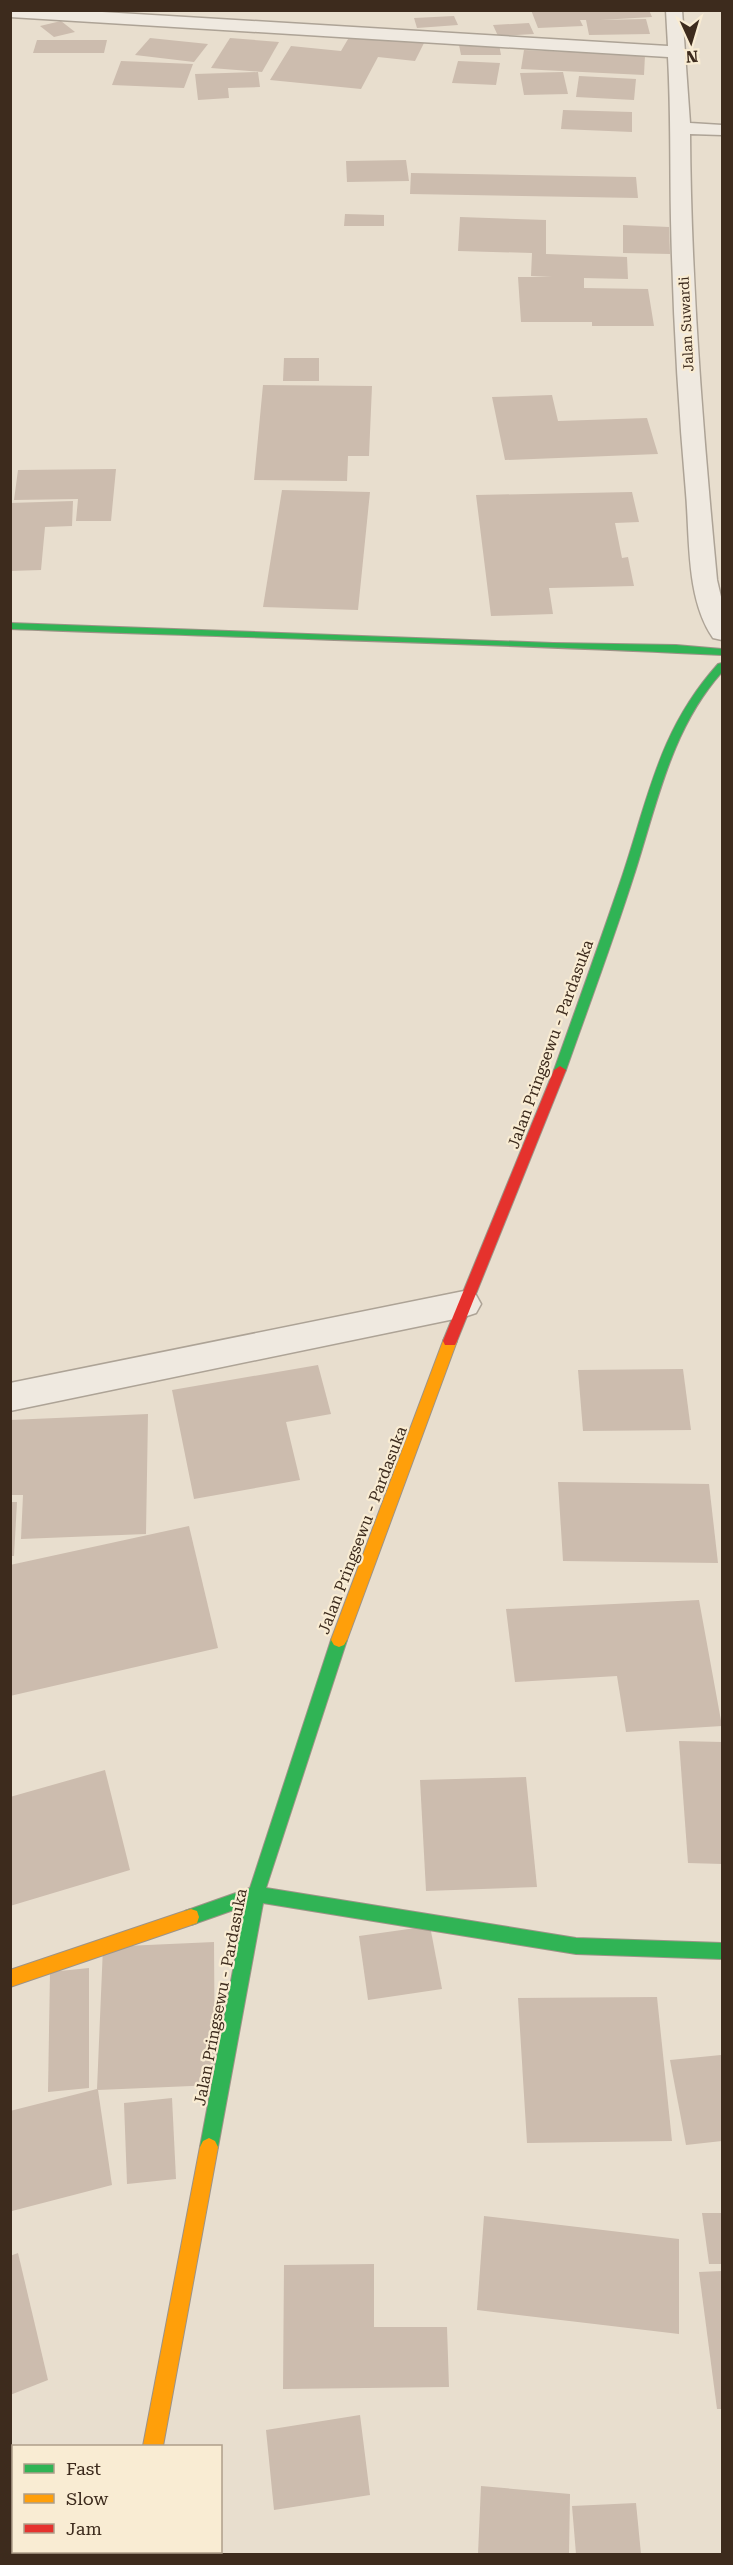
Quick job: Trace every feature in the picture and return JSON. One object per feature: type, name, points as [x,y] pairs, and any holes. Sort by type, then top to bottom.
[{"type":"main road","points":[[10,626],[553,646],[676,648],[723,652]]},
{"type":"main road","name":"Jalan Pringsewu - Pardasuka","points":[[153,2445],[256,1894],[330,1663],[464,1304],[551,1097],[628,875],[670,743],[704,683],[723,666]]},
{"type":"main road","points":[[10,1979],[256,1894],[576,1946],[723,1951]]},
{"type":"street","name":"Jalan Suwardi","points":[[674,10],[681,128],[681,221],[693,444],[705,580],[716,624],[723,633]]},
{"type":"street","points":[[10,12],[677,52]]},
{"type":"street","points":[[681,128],[723,130]]},
{"type":"street","points":[[10,1397],[464,1304]]},
{"type":"building","points":[[531,10],[649,10],[652,17],[600,20],[646,19],[650,34],[589,35],[586,20],[580,20],[583,26],[538,28]]},
{"type":"building","points":[[454,16],[458,25],[417,28],[414,18]]},
{"type":"building","points":[[61,21],[75,32],[54,37],[40,26]]},
{"type":"building","points":[[529,23],[534,34],[498,36],[493,25]]},
{"type":"building","points":[[351,34],[425,41],[415,61],[378,57],[361,89],[270,80],[291,46],[341,51]]},
{"type":"building","points":[[150,38],[208,44],[194,62],[135,55]]},
{"type":"building","points":[[230,38],[279,42],[262,72],[211,68]]},
{"type":"building","points":[[37,40],[107,40],[104,53],[33,53]]},
{"type":"building","points":[[499,44],[501,55],[461,55],[459,45]]},
{"type":"building","points":[[524,50],[645,55],[644,75],[521,69]]},
{"type":"building","points":[[121,61],[193,64],[184,88],[112,85]]},
{"type":"building","points":[[458,61],[500,63],[496,85],[452,83]]},
{"type":"building","points":[[258,72],[260,87],[228,88],[229,98],[198,100],[195,74]]},
{"type":"building","points":[[563,72],[568,94],[524,95],[520,73]]},
{"type":"building","points":[[579,76],[636,79],[634,100],[576,97]]},
{"type":"building","points":[[563,110],[632,112],[632,132],[561,129]]},
{"type":"building","points":[[406,160],[409,181],[347,182],[346,161]]},
{"type":"building","points":[[411,173],[636,177],[638,198],[410,194]]},
{"type":"building","points":[[345,214],[384,215],[384,226],[344,226]]},
{"type":"building","points":[[460,217],[546,220],[546,254],[627,257],[628,279],[584,278],[584,288],[648,289],[654,326],[592,326],[592,322],[521,322],[518,277],[552,277],[531,276],[532,253],[458,251]]},
{"type":"building","points":[[623,225],[669,227],[670,254],[623,253]]},
{"type":"building","points":[[284,358],[319,358],[319,381],[283,381]]},
{"type":"building","points":[[263,385],[372,386],[369,456],[348,456],[347,481],[254,480]]},
{"type":"building","points":[[552,395],[558,421],[647,418],[658,454],[505,460],[492,397]]},
{"type":"building","points":[[116,469],[111,521],[76,521],[78,499],[14,500],[18,470]]},
{"type":"building","points":[[282,490],[370,492],[358,610],[263,607]]},
{"type":"building","points":[[632,492],[639,522],[615,523],[622,558],[628,557],[634,586],[549,588],[553,614],[491,616],[476,495]]},
{"type":"building","points":[[73,501],[72,526],[45,527],[41,570],[10,571],[10,503]]},
{"type":"building","points":[[318,1365],[331,1414],[286,1422],[300,1480],[194,1499],[172,1390]]},
{"type":"building","points":[[683,1369],[691,1430],[583,1431],[578,1370]]},
{"type":"building","points":[[148,1414],[146,1534],[21,1539],[23,1495],[10,1495],[10,1420]]},
{"type":"building","points":[[558,1482],[709,1484],[718,1563],[563,1561]]},
{"type":"building","points":[[10,1502],[17,1502],[14,1556],[10,1556]]},
{"type":"building","points":[[189,1526],[218,1648],[10,1696],[10,1565]]},
{"type":"building","points":[[699,1600],[722,1726],[626,1732],[617,1676],[515,1682],[506,1609]]},
{"type":"building","points":[[679,1741],[722,1742],[722,1864],[688,1863]]},
{"type":"building","points":[[105,1770],[130,1870],[10,1906],[10,1797]]},
{"type":"building","points":[[526,1777],[537,1887],[426,1891],[420,1780]]},
{"type":"building","points":[[430,1926],[442,1989],[368,2000],[359,1936]]},
{"type":"building","points":[[214,1942],[215,2085],[98,2090],[112,2185],[12,2211],[10,2111],[97,2089],[103,1947]]},
{"type":"building","points":[[89,1968],[89,2088],[48,2092],[50,1972]]},
{"type":"building","points":[[657,1997],[672,2141],[527,2143],[518,1998]]},
{"type":"building","points":[[721,2055],[722,2141],[686,2145],[670,2060]]},
{"type":"building","points":[[172,2098],[176,2179],[127,2184],[124,2103]]},
{"type":"building","points":[[702,2213],[722,2213],[722,2264],[709,2264]]},
{"type":"building","points":[[484,2216],[679,2239],[679,2334],[477,2310]]},
{"type":"building","points":[[18,2253],[48,2380],[10,2395],[10,2256]]},
{"type":"building","points":[[374,2264],[374,2327],[447,2327],[449,2387],[283,2389],[284,2265]]},
{"type":"building","points":[[722,2271],[722,2409],[717,2409],[699,2272]]},
{"type":"building","points":[[360,2415],[370,2495],[274,2510],[266,2430]]},
{"type":"building","points":[[481,2486],[570,2494],[569,2554],[478,2554]]},
{"type":"building","points":[[636,2503],[641,2554],[576,2554],[572,2506]]},
{"type":"traffic: fast","points":[[10,626],[553,646],[676,648],[722,652]]},
{"type":"traffic: fast","points":[[560,1070],[628,876],[663,764],[687,711],[722,666]]},
{"type":"traffic: fast","points":[[209,2147],[256,1894],[339,1640]]},
{"type":"traffic: fast","points":[[191,1917],[256,1894],[576,1946],[722,1951]]},
{"type":"traffic: slow","points":[[339,1640],[450,1341]]},
{"type":"traffic: slow","points":[[10,1979],[191,1917]]},
{"type":"traffic: slow","points":[[153,2445],[209,2147]]},
{"type":"traffic: jam","points":[[450,1341],[560,1070]]}]
